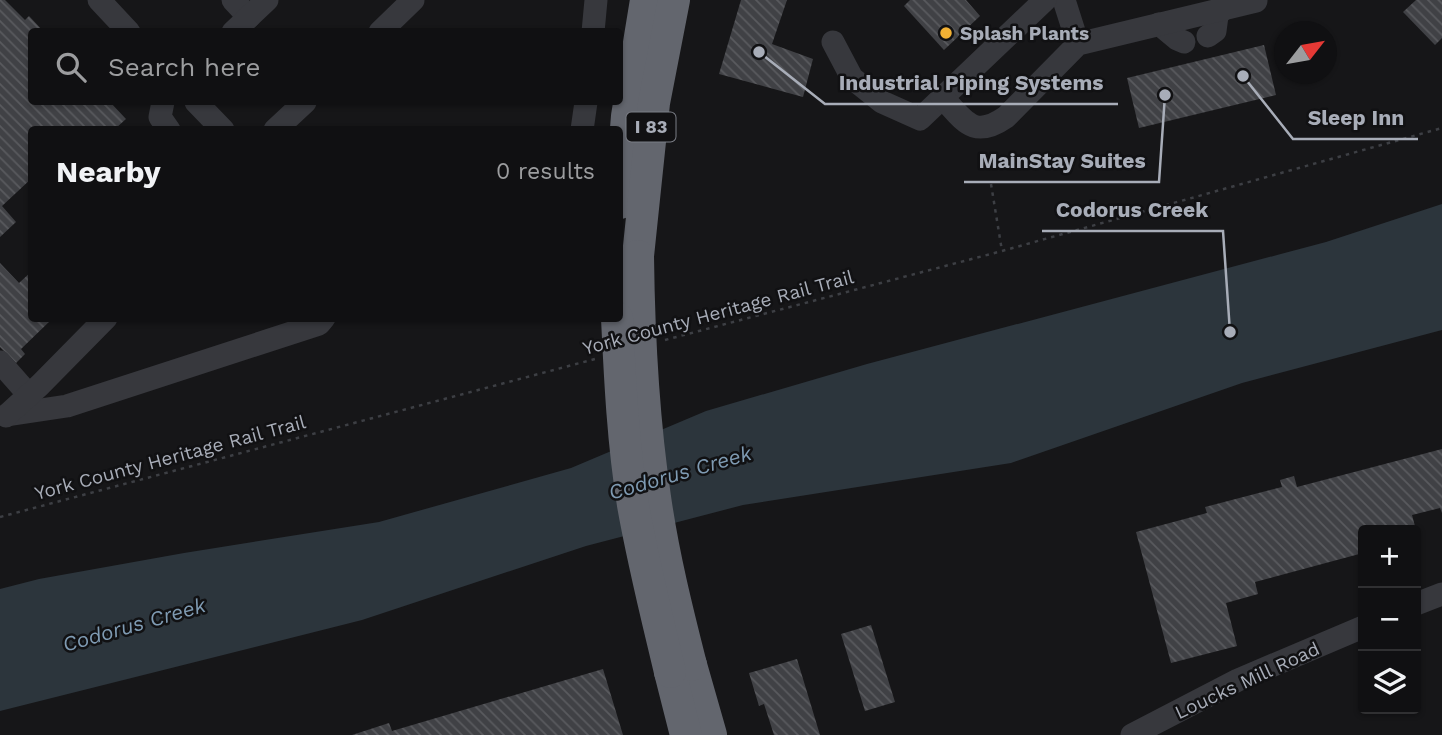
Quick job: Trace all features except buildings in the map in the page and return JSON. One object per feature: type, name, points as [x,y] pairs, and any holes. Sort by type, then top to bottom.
[{"type":"highway","name":"I 83","points":[[623,166],[627,116],[646,0]]},
{"type":"highway","name":"I 83","points":[[674,0],[654,103],[638,256],[646,433],[655,500],[674,598],[686,735]]},
{"type":"highway","name":"I 83","points":[[617,322],[624,435],[643,558],[681,669],[711,735]]},
{"type":"street","points":[[99,0],[125,28]]},
{"type":"street","points":[[233,0],[241,24],[267,0]]},
{"type":"street","points":[[384,28],[414,0]]},
{"type":"street","points":[[593,28],[596,0]]},
{"type":"street","points":[[833,42],[852,78],[882,102],[920,119],[1045,0]]},
{"type":"street","points":[[1064,0],[1078,44]]},
{"type":"street","points":[[942,97],[967,124],[979,127],[994,125],[1006,117],[1078,44],[1256,1]]},
{"type":"street","points":[[1208,36],[1215,31],[1217,16],[1222,9]]},
{"type":"street","points":[[1159,24],[1184,42]]},
{"type":"street","points":[[162,105],[160,117],[166,126]]},
{"type":"street","points":[[199,105],[219,126]]},
{"type":"street","points":[[279,126],[302,105]]},
{"type":"street","points":[[583,126],[586,105]]},
{"type":"street","points":[[3,417],[29,395],[102,322]]},
{"type":"street","points":[[3,417],[67,406],[321,322]]},
{"type":"street","points":[[0,362],[29,395]]},
{"type":"street","points":[[1421,602],[1442,594]]},
{"type":"street","name":"Loucks Mill Road","points":[[1132,735],[1238,680],[1358,629]]},
{"type":"path","name":"York County Heritage Rail Trail","points":[[660,342],[1002,251],[1442,128]]},
{"type":"path","points":[[991,184],[1002,251]]},
{"type":"path","name":"York County Heritage Rail Trail","points":[[0,517],[606,356]]},
{"type":"water","points":[[1442,204],[1442,330],[1242,383],[1011,463],[743,505],[586,546],[362,620],[0,711],[0,589],[39,579],[184,553],[379,522],[571,468],[706,411],[867,364],[1326,242]]},
{"type":"place","name":"Splash Plants","points":[[946,33]]},
{"type":"place","name":"Industrial Piping Systems","points":[[759,52]]},
{"type":"place","name":"Sleep Inn","points":[[1243,76]]},
{"type":"place","name":"MainStay Suites","points":[[1165,95]]},
{"type":"place","name":"Codorus Creek","points":[[1230,332]]}]
